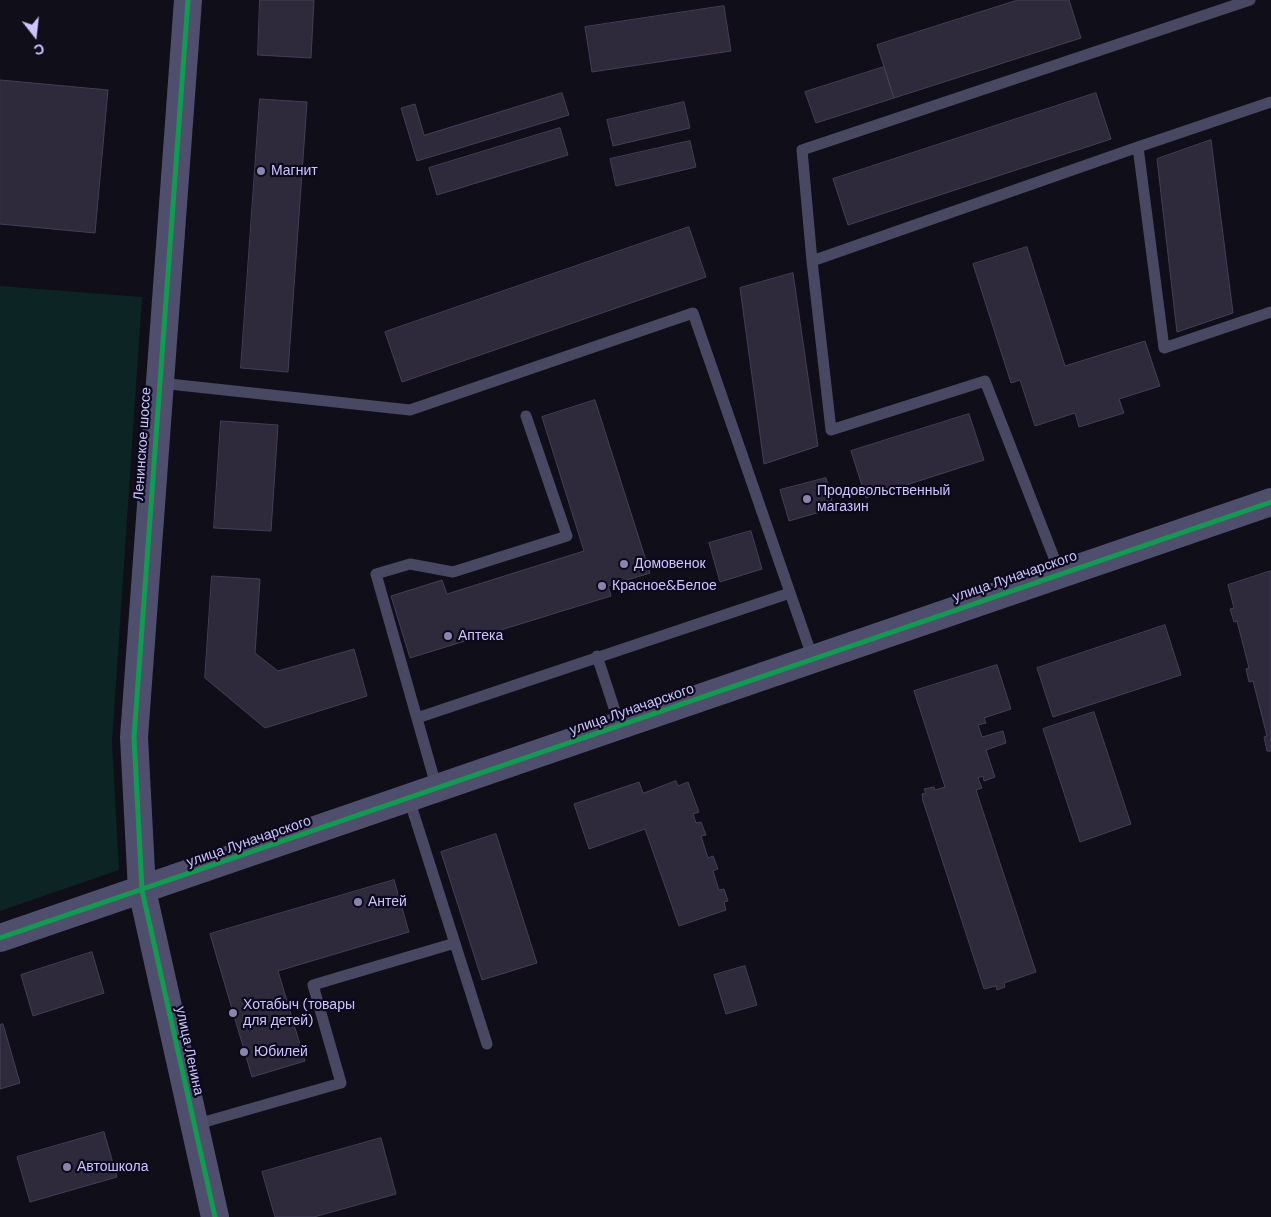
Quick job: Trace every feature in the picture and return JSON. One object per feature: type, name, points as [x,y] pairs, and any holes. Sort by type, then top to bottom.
[{"type":"street","name":"Ленинское шоссе","points":[[142,890],[134,737],[158,383],[188,0]]},
{"type":"street","name":"улица Луначарского","points":[[0,938],[620,727],[1060,573],[1271,502]]},
{"type":"street","name":"улица Ленина","points":[[142,890],[215,1217]]},
{"type":"lane","points":[[1060,573],[985,381],[831,430],[802,150],[1250,0]]},
{"type":"lane","points":[[812,261],[1138,146],[1271,102]]},
{"type":"lane","points":[[1138,146],[1164,348],[1271,312]]},
{"type":"lane","points":[[158,383],[410,410],[693,313],[813,660]]},
{"type":"lane","points":[[437,789],[376,574],[410,564],[453,572],[566,536],[526,416]]},
{"type":"lane","points":[[417,718],[597,656],[790,593]]},
{"type":"lane","points":[[597,656],[620,727]]},
{"type":"lane","points":[[409,799],[487,1044]]},
{"type":"lane","points":[[194,1125],[341,1083],[313,985],[455,943]]},
{"type":"green space","points":[[0,286],[142,297],[112,742],[119,870],[0,911]]},
{"type":"building","points":[[260,0],[314,0],[311,58],[258,55]]},
{"type":"building","points":[[1018,0],[1069,0],[1081,38],[894,98],[877,45]]},
{"type":"building","points":[[724,6],[731,51],[592,72],[585,27]]},
{"type":"building","points":[[884,67],[894,98],[816,123],[805,92]]},
{"type":"building","points":[[0,80],[108,90],[95,233],[0,224]]},
{"type":"building","points":[[562,93],[569,115],[417,161],[401,108],[415,104],[424,135]]},
{"type":"building","points":[[1096,93],[1111,139],[848,225],[833,179]]},
{"type":"building","points":[[260,99],[307,102],[288,372],[241,368]]},
{"type":"building","points":[[684,102],[690,128],[613,146],[607,120]]},
{"type":"building","points":[[560,128],[568,155],[437,195],[429,168]]},
{"type":"building","points":[[1211,140],[1233,313],[1177,332],[1157,159]]},
{"type":"building","points":[[690,141],[696,167],[616,186],[610,159]]},
{"type":"building","points":[[689,227],[706,277],[402,382],[385,332]]},
{"type":"building","points":[[1027,247],[1065,366],[1145,341],[1160,386],[1119,399],[1124,413],[1079,427],[1075,413],[1035,426],[1020,380],[1011,383],[973,264]]},
{"type":"building","points":[[793,273],[818,446],[764,464],[740,288]]},
{"type":"building","points":[[595,400],[650,573],[608,586],[611,596],[410,658],[391,596],[442,580],[447,594],[584,551],[542,417]]},
{"type":"building","points":[[969,414],[984,460],[866,498],[851,451]]},
{"type":"building","points":[[221,421],[278,425],[271,531],[214,528]]},
{"type":"building","name":"Продовольственный магазин","points":[[826,478],[834,508],[789,521],[780,490]]},
{"type":"building","points":[[751,531],[762,569],[720,582],[709,543]]},
{"type":"building","points":[[1271,571],[1271,751],[1267,751],[1264,737],[1267,736],[1253,681],[1249,682],[1246,669],[1249,668],[1237,621],[1234,622],[1230,609],[1234,608],[1228,585]]},
{"type":"building","points":[[212,576],[260,579],[255,653],[278,671],[354,649],[367,696],[265,728],[205,678]]},
{"type":"building","points":[[1165,625],[1181,675],[1053,717],[1037,668]]},
{"type":"building","points":[[997,665],[1011,709],[984,718],[986,723],[978,725],[982,737],[1003,731],[1006,743],[986,750],[995,777],[984,781],[983,776],[978,778],[982,788],[976,790],[1036,972],[1004,983],[1005,987],[997,990],[996,986],[984,989],[923,801],[922,794],[926,793],[924,789],[934,787],[935,790],[945,787],[914,691]]},
{"type":"building","points":[[1094,712],[1131,824],[1080,842],[1043,729]]},
{"type":"building","points":[[676,781],[678,786],[688,782],[699,812],[693,814],[696,823],[701,822],[706,835],[701,836],[708,858],[713,856],[718,869],[713,871],[719,890],[724,889],[728,901],[724,902],[726,910],[679,926],[645,829],[589,849],[574,804],[639,782],[643,793]]},
{"type":"building","points":[[496,834],[537,963],[482,980],[441,852]]},
{"type":"building","points":[[394,880],[409,932],[278,971],[305,1061],[252,1077],[210,934]]},
{"type":"building","points":[[92,952],[104,993],[33,1016],[21,975]]},
{"type":"building","points":[[745,966],[757,1005],[726,1014],[714,975]]},
{"type":"building","points":[[3,1024],[20,1083],[0,1089],[0,1025]]},
{"type":"building","name":"Автошкола","points":[[104,1132],[117,1177],[30,1202],[17,1157]]},
{"type":"building","points":[[381,1138],[396,1194],[314,1217],[275,1217],[262,1172]]},
{"type":"cycle path","points":[[188,0],[134,737],[142,890],[215,1217]]},
{"type":"cycle path","points":[[0,938],[1271,502]]},
{"type":"place","name":"Магнит","points":[[261,171]]},
{"type":"place","name":"Продовольственный магазин","points":[[807,499]]},
{"type":"place","name":"Домовенок","points":[[624,564]]},
{"type":"place","name":"Красное&Белое","points":[[602,586]]},
{"type":"place","name":"Аптека","points":[[448,636]]},
{"type":"place","name":"Антей","points":[[358,902]]},
{"type":"place","name":"Хотабыч (товары для детей)","points":[[233,1013]]},
{"type":"place","name":"Юбилей","points":[[244,1052]]},
{"type":"place","name":"Автошкола","points":[[67,1167]]}]
